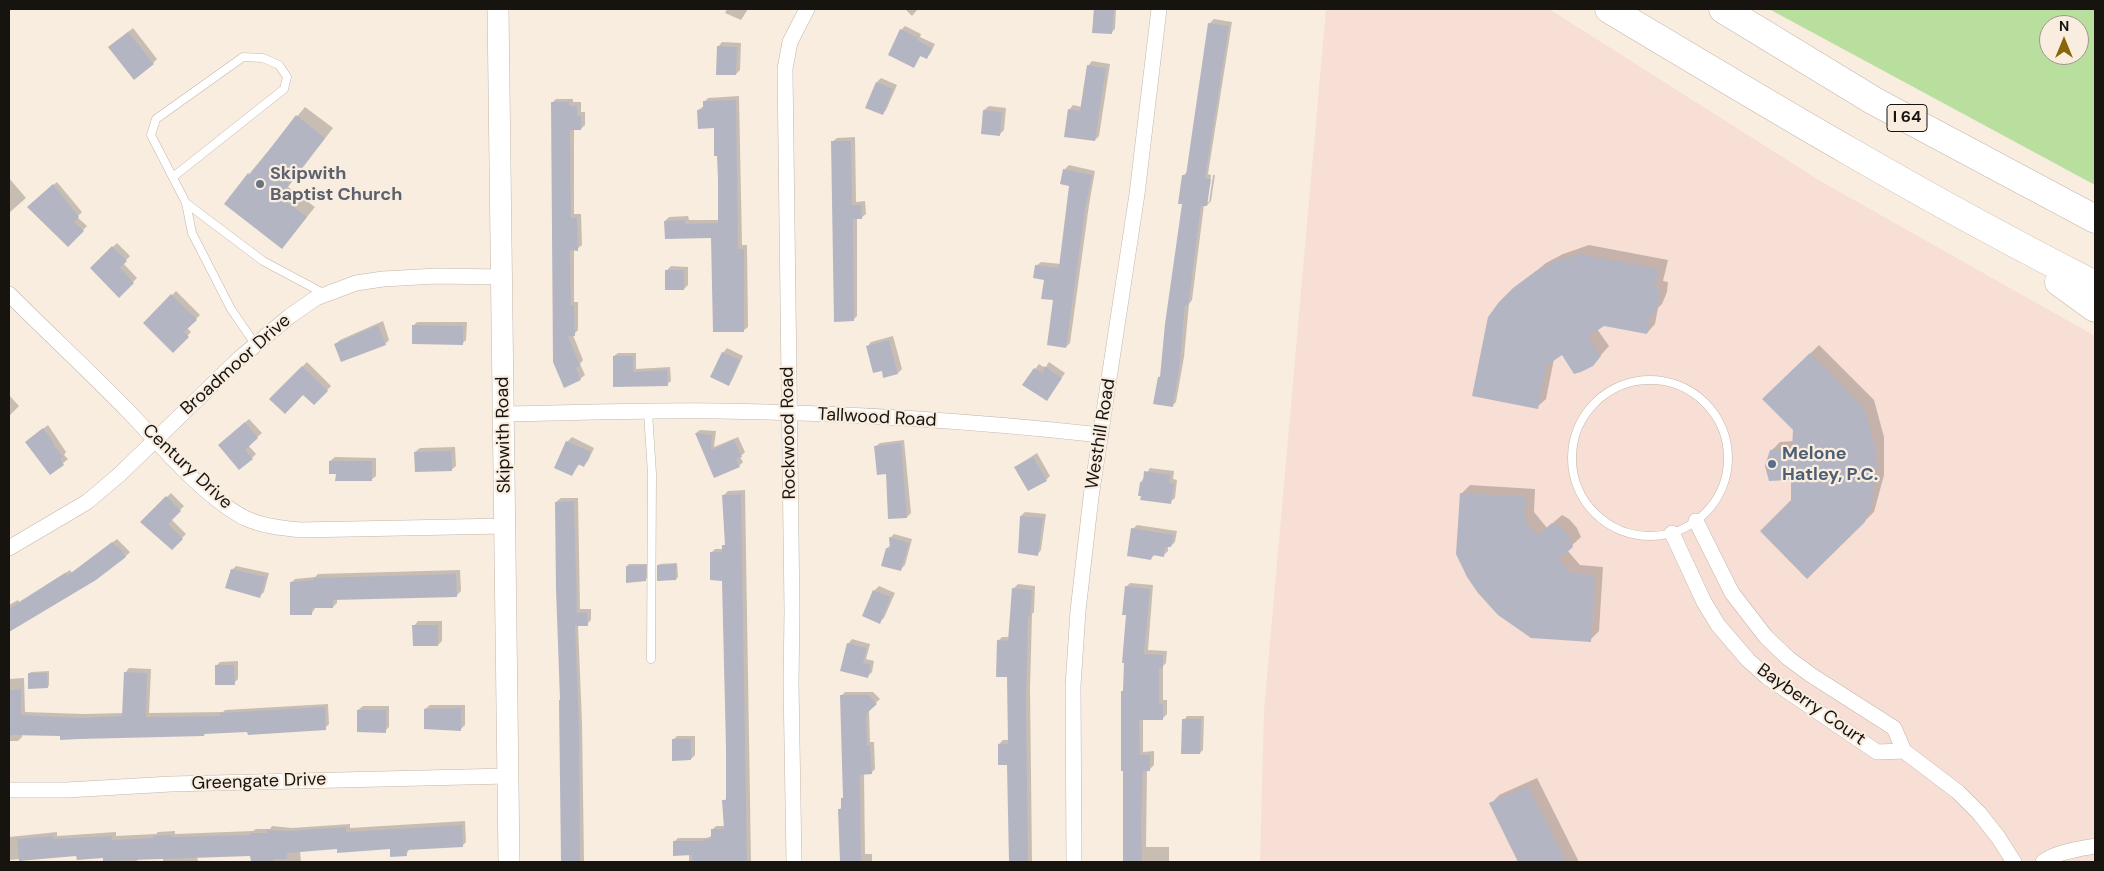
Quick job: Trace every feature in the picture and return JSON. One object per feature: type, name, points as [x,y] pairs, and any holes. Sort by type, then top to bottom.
[{"type":"highway","points":[[1609,9],[1814,131],[1970,219],[2095,285]]},
{"type":"highway","name":"I 64","points":[[1723,9],[1874,100],[2095,219]]},
{"type":"highway","points":[[1970,219],[2095,308]]},
{"type":"main road","name":"Skipwith Road","points":[[498,9],[509,862]]},
{"type":"street","name":"Rockwood Road","points":[[794,862],[785,69],[790,42],[807,9]]},
{"type":"street","name":"Westhill Road","points":[[1074,862],[1073,686],[1078,610],[1091,497],[1137,194],[1159,9]]},
{"type":"street","name":"Broadmoor Drive","points":[[9,548],[87,502],[119,474],[255,344],[290,316],[325,294],[356,283],[383,279],[437,276],[502,277]]},
{"type":"street","name":"Century Drive","points":[[9,294],[198,482],[228,508],[256,522],[278,528],[352,530],[505,526]]},
{"type":"street","name":"Tallwood Road","points":[[504,414],[718,411],[789,413],[1027,427],[1101,435]]},
{"type":"street","name":"Bayberry Court","points":[[1672,533],[1704,602],[1718,625],[1748,660],[1767,677],[1877,752],[1904,752],[1894,728],[1788,658],[1766,637],[1732,593],[1696,522]]},
{"type":"street","points":[[1904,752],[1958,792],[1979,813],[1998,837],[2014,862]]},
{"type":"street","name":"Greengate Drive","points":[[9,790],[67,790],[171,784],[508,776]]},
{"type":"street","points":[[2043,862],[2059,855],[2095,846]]},
{"type":"lane","points":[[173,177],[284,89],[287,77],[279,65],[263,58],[243,57],[156,119],[151,135],[186,203],[192,233],[231,309],[255,344]]},
{"type":"lane","points":[[186,203],[263,261],[325,294]]},
{"type":"lane","points":[[1651,379],[1680,385],[1705,402],[1722,427],[1729,456],[1727,471],[1716,500],[1696,522],[1672,533],[1644,536],[1614,528],[1590,509],[1575,482],[1571,453],[1579,424],[1596,400],[1621,385],[1651,379]]},
{"type":"lane","points":[[648,412],[652,474],[651,659]]},
{"type":"shaded area","points":[[1326,9],[1549,9],[1822,182],[2095,336],[2095,862],[1260,862],[1264,710]]},
{"type":"green space","points":[[1769,9],[2095,9],[2095,185]]},
{"type":"building","points":[[1094,9],[1114,9],[1112,34],[1092,33]]},
{"type":"building","points":[[1208,23],[1229,26],[1205,178],[1211,179],[1207,206],[1201,206],[1188,306],[1185,305],[1180,362],[1173,407],[1153,404],[1158,377],[1160,377],[1165,324],[1182,204],[1178,204],[1182,175],[1186,175]]},
{"type":"building","points":[[900,29],[932,48],[927,59],[920,56],[914,68],[888,55]]},
{"type":"building","points":[[128,32],[154,64],[134,80],[108,47]]},
{"type":"building","points":[[717,46],[737,47],[736,75],[716,75]]},
{"type":"building","points":[[1087,65],[1106,68],[1095,141],[1064,137],[1068,109],[1080,111]]},
{"type":"building","points":[[876,82],[893,89],[883,115],[865,108]]},
{"type":"building","points":[[736,100],[738,249],[744,249],[744,332],[713,332],[711,238],[665,239],[664,221],[685,220],[685,224],[718,223],[718,179],[717,156],[714,156],[714,128],[698,129],[697,110],[703,110],[703,101]]},
{"type":"building","points":[[551,102],[569,102],[569,106],[577,106],[577,116],[581,116],[581,130],[570,130],[571,218],[577,218],[578,251],[570,250],[571,305],[574,305],[575,336],[568,336],[580,366],[576,368],[581,380],[564,388],[553,362]]},
{"type":"building","points":[[983,110],[1002,112],[1000,136],[981,134]]},
{"type":"building","name":"Skipwith Baptist Church","points":[[296,115],[325,138],[280,196],[307,217],[282,249],[224,204],[248,173],[250,175]]},
{"type":"building","points":[[831,141],[851,141],[852,205],[861,205],[862,219],[853,219],[854,321],[834,322]]},
{"type":"building","points":[[1063,169],[1092,175],[1085,210],[1066,348],[1047,345],[1053,300],[1041,299],[1044,280],[1033,278],[1035,265],[1059,267],[1069,186],[1060,184]]},
{"type":"building","points":[[53,184],[79,217],[74,222],[84,231],[68,247],[27,207]]},
{"type":"building","points":[[112,246],[127,261],[120,268],[134,283],[119,298],[90,268]]},
{"type":"building","points":[[1580,254],[1659,269],[1655,290],[1659,290],[1659,302],[1654,315],[1651,314],[1647,334],[1604,326],[1588,337],[1601,356],[1593,366],[1574,374],[1562,355],[1546,366],[1538,409],[1472,396],[1488,317],[1499,302],[1513,288],[1536,271],[1553,262]]},
{"type":"building","points":[[665,270],[684,270],[684,290],[665,290]]},
{"type":"building","points":[[171,294],[197,320],[184,332],[189,337],[173,353],[143,323]]},
{"type":"building","points":[[378,325],[386,345],[341,362],[334,344]]},
{"type":"building","points":[[412,325],[463,326],[463,345],[412,344]]},
{"type":"building","points":[[889,340],[898,374],[883,378],[882,371],[873,373],[866,346]]},
{"type":"building","points":[[722,352],[740,360],[729,386],[710,377]]},
{"type":"building","points":[[1810,353],[1865,409],[1875,447],[1877,466],[1872,504],[1865,522],[1807,579],[1760,531],[1791,500],[1791,480],[1769,481],[1765,466],[1770,450],[1792,449],[1793,430],[1762,399]]},
{"type":"building","points":[[613,356],[633,356],[633,372],[667,370],[668,386],[613,387]]},
{"type":"building","points":[[302,366],[328,391],[314,405],[303,395],[285,414],[269,399]]},
{"type":"building","points":[[1044,366],[1062,378],[1047,401],[1022,385],[1034,368],[1043,373]]},
{"type":"building","points":[[245,422],[258,438],[245,450],[253,459],[239,470],[218,445]]},
{"type":"building","points":[[43,428],[63,457],[60,459],[64,465],[50,475],[25,442]]},
{"type":"building","points":[[695,433],[712,435],[711,450],[734,440],[742,457],[736,459],[740,467],[714,478]]},
{"type":"building","points":[[566,441],[591,452],[584,467],[578,464],[572,476],[554,468]]},
{"type":"building","points":[[901,443],[907,518],[888,519],[886,474],[877,475],[874,446]]},
{"type":"building","points":[[451,451],[452,471],[415,472],[414,452]]},
{"type":"building","points":[[1033,457],[1047,481],[1028,491],[1014,467]]},
{"type":"building","points":[[329,461],[372,461],[372,481],[335,481],[336,474],[329,474]]},
{"type":"building","points":[[1144,471],[1170,475],[1169,483],[1174,484],[1171,504],[1140,500],[1141,496],[1138,496],[1140,482],[1143,482]]},
{"type":"building","points":[[1460,493],[1527,497],[1525,521],[1538,535],[1552,523],[1560,527],[1569,537],[1573,547],[1559,559],[1571,573],[1595,575],[1591,642],[1531,638],[1498,615],[1478,593],[1467,577],[1456,554]]},
{"type":"building","points":[[741,494],[747,862],[692,862],[692,855],[673,856],[673,841],[703,841],[703,839],[711,839],[711,829],[724,829],[722,800],[726,800],[726,748],[722,581],[710,580],[710,552],[722,552],[722,545],[725,545],[722,495]]},
{"type":"building","points":[[166,496],[181,511],[168,524],[183,539],[172,550],[140,522]]},
{"type":"building","points":[[574,501],[577,613],[587,612],[588,626],[575,626],[579,728],[580,862],[561,862],[560,700],[555,502]]},
{"type":"building","points":[[1020,516],[1043,518],[1038,556],[1018,553]]},
{"type":"building","points":[[1131,528],[1174,535],[1171,547],[1165,547],[1164,557],[1152,555],[1151,560],[1127,556]]},
{"type":"building","points":[[889,537],[909,543],[901,571],[881,566],[886,548],[890,549]]},
{"type":"building","points":[[112,542],[116,547],[118,546],[126,557],[96,580],[9,632],[9,609],[65,573],[67,576]]},
{"type":"building","points":[[676,564],[676,580],[657,581],[657,565]]},
{"type":"building","points":[[646,565],[646,581],[626,583],[626,566]]},
{"type":"building","points":[[231,569],[266,577],[260,598],[225,588]]},
{"type":"building","points":[[456,574],[457,597],[333,600],[333,608],[312,608],[312,615],[290,615],[290,582],[313,580],[313,578]]},
{"type":"building","points":[[1125,586],[1150,589],[1144,654],[1163,655],[1163,668],[1159,668],[1159,704],[1163,704],[1163,720],[1139,720],[1140,755],[1150,755],[1150,771],[1143,771],[1142,862],[1123,862],[1121,691],[1123,691],[1124,663],[1122,663],[1126,615],[1122,615]]},
{"type":"building","points":[[1012,588],[1032,590],[1030,617],[1028,617],[1026,693],[1028,862],[1009,862],[1007,765],[998,765],[998,744],[1008,744],[1007,677],[996,677],[997,640],[1008,641]]},
{"type":"building","points":[[873,590],[891,597],[880,624],[862,616]]},
{"type":"building","points":[[412,625],[438,625],[438,646],[413,646]]},
{"type":"building","points":[[847,643],[867,648],[863,663],[871,665],[868,678],[840,671]]},
{"type":"building","points":[[215,665],[234,665],[235,685],[215,685]]},
{"type":"building","points":[[124,672],[147,673],[146,717],[220,716],[220,713],[325,707],[326,730],[248,735],[247,732],[204,734],[204,736],[60,740],[60,736],[9,735],[9,690],[21,689],[21,715],[80,718],[122,716]]},
{"type":"building","points":[[28,673],[47,673],[48,688],[28,689]]},
{"type":"building","points":[[840,695],[869,695],[877,704],[866,714],[867,746],[870,745],[872,774],[860,775],[861,862],[840,862],[838,809],[841,809],[841,798],[843,798]]},
{"type":"building","points":[[461,708],[461,731],[424,729],[424,709]]},
{"type":"building","points":[[357,710],[386,710],[386,733],[357,732]]},
{"type":"building","points":[[1182,719],[1201,719],[1200,754],[1181,754]]},
{"type":"building","points":[[672,739],[691,739],[691,760],[672,761]]},
{"type":"building","points":[[1528,786],[1566,862],[1518,862],[1489,803]]},
{"type":"building","points":[[462,825],[463,847],[406,850],[407,856],[390,857],[390,849],[337,853],[337,849],[287,853],[287,859],[273,859],[273,862],[251,862],[250,856],[103,861],[103,858],[77,860],[76,856],[19,861],[17,839],[53,836],[53,839],[112,836],[112,840],[171,835],[171,837],[250,835],[250,833],[267,833],[267,830],[287,831],[346,827],[346,832]]},
{"type":"place","name":"Skipwith Baptist Church","points":[[260,184]]},
{"type":"place","name":"Melone Hatley, P.C.","points":[[1772,464]]}]
